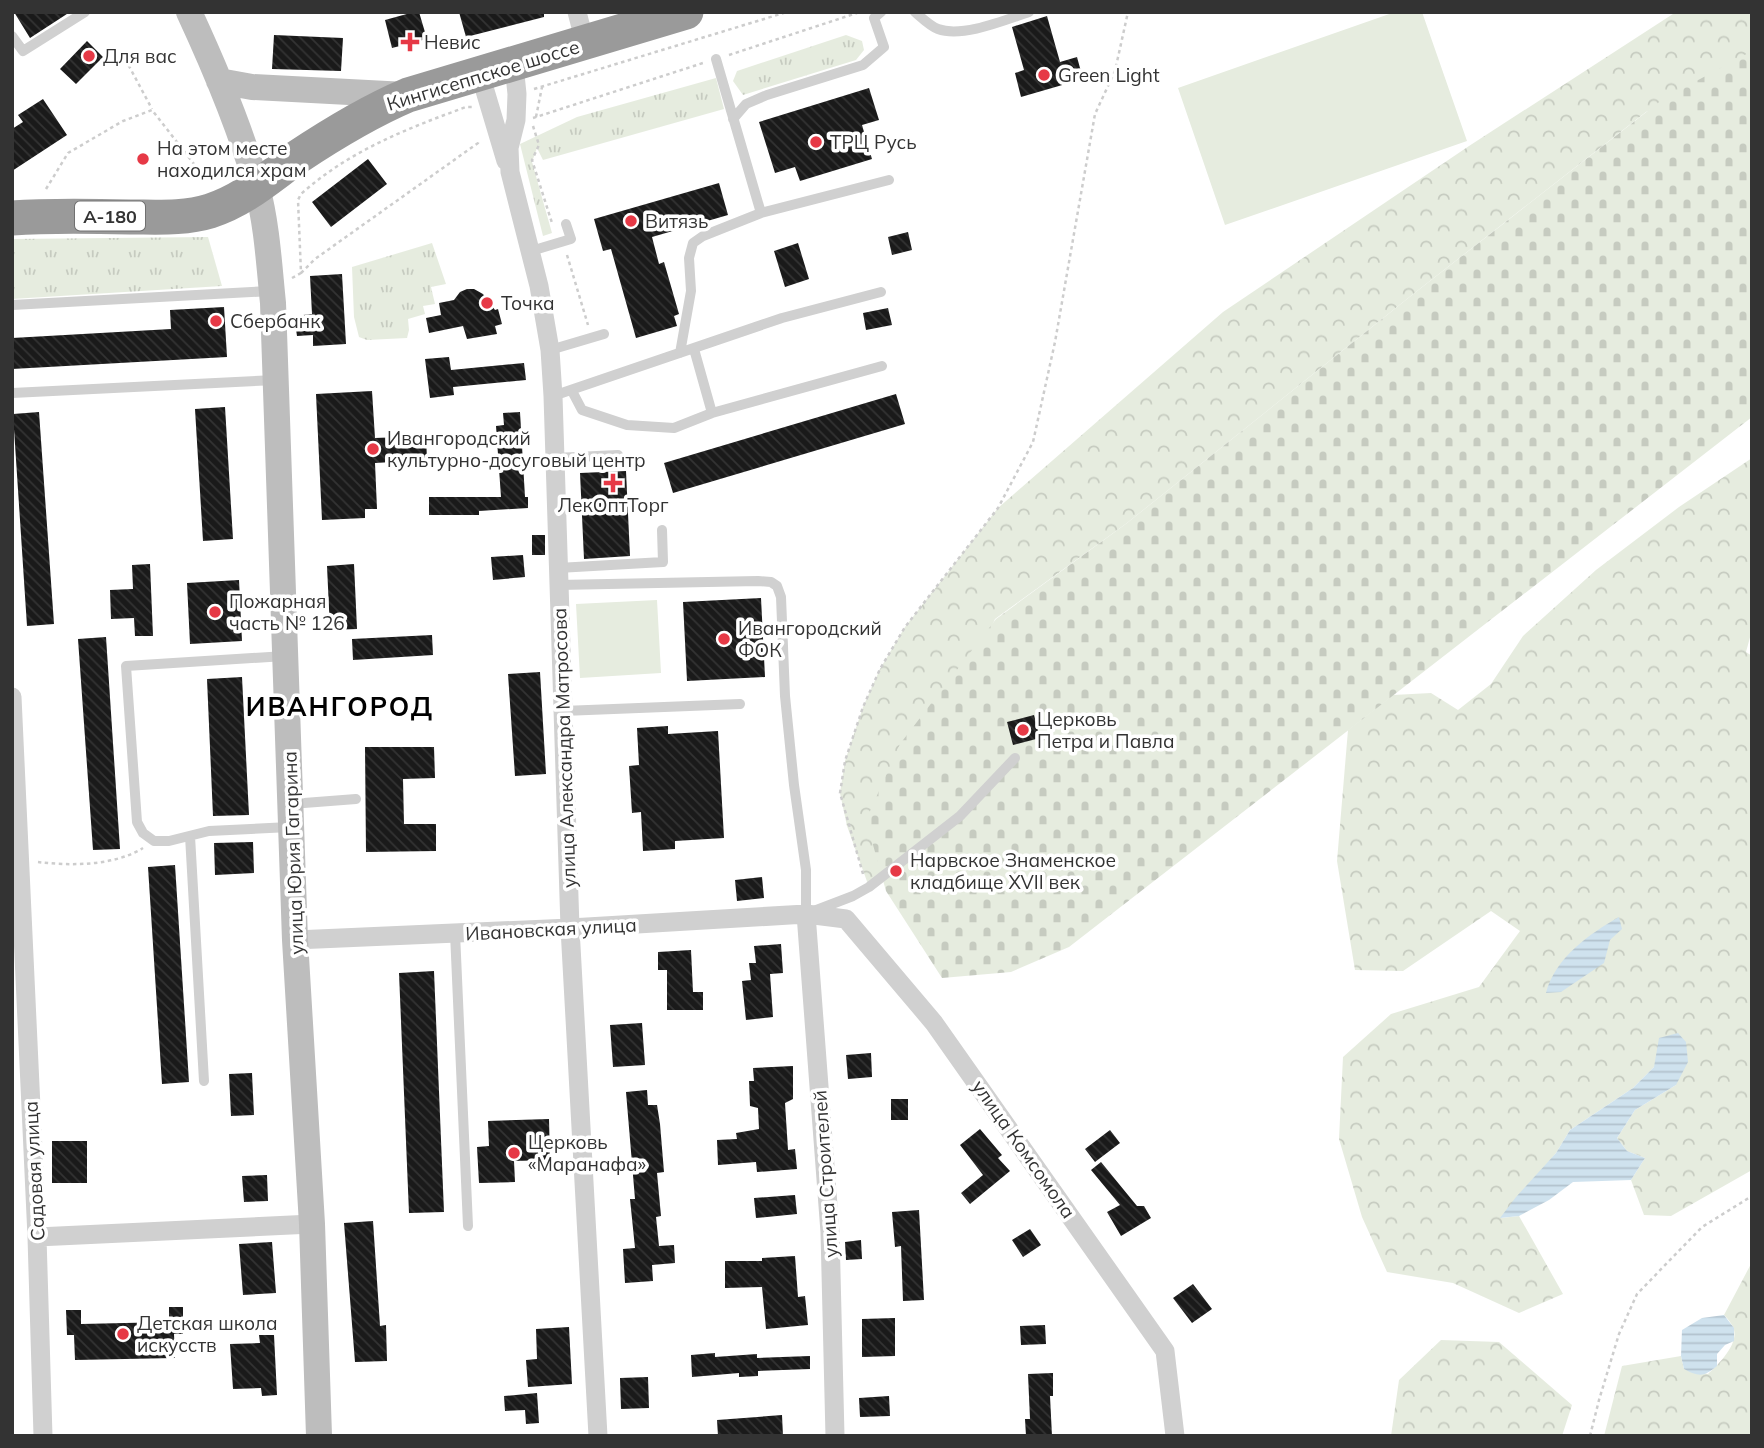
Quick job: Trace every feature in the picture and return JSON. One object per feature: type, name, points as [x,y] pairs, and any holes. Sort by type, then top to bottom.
[{"type":"highway","name":"Кингисеппское шоссе","points":[[12,218],[190,215],[231,203],[257,188],[336,132],[408,95],[477,95],[520,78],[581,28],[686,12]]},
{"type":"street","name":"улица Юрия Гагарина","points":[[189,12],[219,81],[257,188],[267,236],[272,291],[295,940],[312,1224],[319,1436]]},
{"type":"street","name":"улица Александра Матросова","points":[[520,78],[516,120],[509,148],[510,172],[531,251],[550,350],[562,394],[555,458],[570,929],[598,1436]]},
{"type":"street","points":[[219,81],[252,87],[408,95]]},
{"type":"street","points":[[477,95],[510,172]]},
{"type":"street","name":"Садовая улица","points":[[13,704],[37,1237],[43,1436]]},
{"type":"street","name":"Ивановская улица","points":[[295,940],[570,929],[806,914]]},
{"type":"street","name":"улица Строителей","points":[[806,914],[830,1232],[835,1436]]},
{"type":"street","name":"улица Комсомола","points":[[806,914],[846,919],[950,1045],[1165,1351],[1175,1436]]},
{"type":"street","points":[[37,1237],[312,1224]]},
{"type":"lane","points":[[12,36],[23,51],[85,12]]},
{"type":"lane","points":[[733,119],[746,104],[766,94],[863,65],[884,47],[874,18],[881,12]]},
{"type":"lane","points":[[915,12],[936,29],[953,32],[1030,12]]},
{"type":"lane","points":[[716,59],[761,213]]},
{"type":"lane","points":[[680,354],[691,291],[689,258],[693,243],[703,236],[761,213],[889,180]]},
{"type":"lane","points":[[531,251],[570,239],[566,224]]},
{"type":"lane","points":[[12,305],[272,291]]},
{"type":"lane","points":[[562,394],[782,318],[881,292]]},
{"type":"lane","points":[[550,350],[604,334]]},
{"type":"lane","points":[[694,349],[712,413]]},
{"type":"lane","points":[[562,394],[582,410],[627,425],[674,428],[712,413],[883,366]]},
{"type":"lane","points":[[12,393],[275,380]]},
{"type":"lane","points":[[555,458],[618,455]]},
{"type":"lane","points":[[558,577],[663,562],[663,530]]},
{"type":"lane","points":[[558,577],[758,581],[771,582],[778,586],[781,597],[785,696],[806,870],[806,914],[869,887],[960,816],[1015,758]]},
{"type":"lane","points":[[285,656],[126,666],[137,822],[144,833],[154,841],[190,836],[356,799]]},
{"type":"lane","points":[[563,711],[740,704]]},
{"type":"lane","points":[[190,836],[204,1081]]},
{"type":"lane","points":[[455,933],[468,1226]]},
{"type":"path","points":[[520,78],[542,87],[787,12]]},
{"type":"path","points":[[533,118],[860,12]]},
{"type":"path","points":[[869,887],[847,826],[840,793],[845,761],[863,707],[880,669],[905,627],[998,508],[1033,442],[1055,342],[1095,114],[1115,71],[1128,12]]},
{"type":"path","points":[[122,53],[152,110],[194,164]]},
{"type":"path","points":[[542,87],[533,118],[538,145],[532,160],[592,338]]},
{"type":"path","points":[[475,114],[477,95]]},
{"type":"path","points":[[301,273],[298,200],[301,194],[338,164],[391,135],[466,107],[477,95]]},
{"type":"path","points":[[42,195],[68,153],[123,121],[152,110]]},
{"type":"path","points":[[272,291],[301,273],[315,259],[478,144],[478,130]]},
{"type":"path","points":[[19,859],[67,866],[130,856],[154,841]]},
{"type":"path","points":[[1590,1436],[1598,1400],[1619,1334],[1637,1294],[1702,1227],[1752,1196]]},
{"type":"green space","points":[[1395,12],[1422,12],[1467,141],[1225,225],[1178,88]]},
{"type":"green space","points":[[1676,12],[1752,12],[1752,54],[1646,112],[1127,523],[995,619],[882,877],[869,887],[847,826],[840,793],[845,761],[863,707],[880,669],[905,627],[998,508],[1223,312],[1469,146]]},
{"type":"green space","points":[[846,35],[862,41],[864,50],[856,60],[743,95],[733,81],[737,71]]},
{"type":"green space","points":[[1752,51],[1752,417],[1069,947],[1011,972],[942,978],[886,891],[866,820],[900,744],[996,619],[1127,523],[1663,99]]},
{"type":"green space","points":[[716,78],[724,109],[543,160],[537,148],[532,162],[552,233],[543,236],[520,144],[577,117]]},
{"type":"green space","points":[[208,237],[222,286],[12,299],[12,239]]},
{"type":"green space","points":[[432,243],[446,284],[431,287],[435,304],[423,306],[425,314],[408,319],[407,338],[367,340],[359,337],[354,317],[352,267]]},
{"type":"green space","points":[[1752,458],[1752,630],[1746,652],[1752,656],[1752,1170],[1671,1216],[1644,1215],[1631,1180],[1645,1158],[1627,1151],[1617,1138],[1635,1110],[1676,1085],[1654,1067],[1633,1088],[1570,1130],[1556,1153],[1501,1218],[1519,1216],[1563,1294],[1519,1313],[1453,1283],[1387,1272],[1362,1217],[1339,1139],[1343,1057],[1391,1014],[1479,987],[1520,931],[1491,911],[1403,971],[1355,970],[1337,861],[1348,730],[1393,695],[1431,693],[1458,710],[1491,684],[1523,636],[1596,570],[1679,507]]},
{"type":"green space","points":[[657,600],[661,673],[580,678],[576,604]]},
{"type":"green space","points":[[1752,1262],[1752,1435],[1604,1436],[1622,1366],[1681,1356],[1684,1369],[1708,1374],[1722,1360],[1734,1336],[1733,1326],[1724,1315]]},
{"type":"green space","points":[[1441,1340],[1499,1342],[1572,1405],[1562,1436],[1391,1436],[1399,1380]]},
{"type":"water","points":[[1619,917],[1622,929],[1610,940],[1604,963],[1561,992],[1546,993],[1550,980],[1565,958],[1585,939]]},
{"type":"water","points":[[1678,1033],[1686,1042],[1688,1062],[1676,1085],[1635,1110],[1617,1138],[1627,1151],[1645,1158],[1631,1180],[1573,1182],[1549,1200],[1519,1216],[1500,1218],[1556,1153],[1570,1130],[1633,1088],[1654,1067],[1659,1038]]},
{"type":"water","points":[[1724,1315],[1734,1328],[1734,1341],[1725,1345],[1717,1354],[1717,1366],[1701,1375],[1684,1369],[1681,1356],[1682,1330],[1702,1318]]},
{"type":"building","points":[[14,12],[70,12],[30,38]]},
{"type":"building","points":[[419,12],[427,39],[392,48],[385,20]]},
{"type":"building","points":[[459,12],[544,12],[544,17],[466,37]]},
{"type":"building","points":[[1047,16],[1060,62],[1077,57],[1083,79],[1021,97],[1015,73],[1024,70],[1012,27]]},
{"type":"building","points":[[274,35],[343,38],[341,71],[272,69]]},
{"type":"building","points":[[87,41],[103,57],[76,84],[60,69]]},
{"type":"building","name":"ТРЦ Русь","points":[[869,88],[879,120],[862,125],[872,159],[800,181],[795,167],[775,173],[759,122]]},
{"type":"building","points":[[43,99],[67,135],[12,171],[12,129],[23,122],[18,115]]},
{"type":"building","points":[[368,159],[387,184],[331,227],[312,202]]},
{"type":"building","points":[[719,183],[728,215],[652,237],[659,264],[664,262],[679,314],[674,316],[677,326],[636,338],[611,249],[603,251],[594,219]]},
{"type":"building","points":[[908,232],[912,250],[892,255],[888,237]]},
{"type":"building","points":[[798,243],[809,279],[785,287],[774,251]]},
{"type":"building","points":[[342,274],[346,344],[313,346],[313,335],[297,336],[294,316],[312,314],[310,276]]},
{"type":"building","points":[[467,289],[483,294],[495,310],[498,309],[502,324],[495,326],[497,334],[467,339],[463,326],[429,333],[426,318],[441,315],[439,303],[454,300],[460,292]]},
{"type":"building","points":[[224,307],[227,357],[12,369],[12,338],[171,329],[170,310]]},
{"type":"building","points":[[888,308],[892,325],[866,330],[863,313]]},
{"type":"building","points":[[449,357],[451,370],[524,363],[526,380],[453,387],[454,395],[430,398],[425,359]]},
{"type":"building","name":"Ивангородский культурно-досуговый центр","points":[[372,391],[375,438],[426,436],[427,460],[375,463],[377,509],[365,509],[365,518],[322,520],[316,394]]},
{"type":"building","points":[[896,394],[905,424],[673,493],[664,463]]},
{"type":"building","points":[[225,407],[233,539],[203,541],[195,409]]},
{"type":"building","points":[[39,412],[54,624],[27,626],[13,414]]},
{"type":"building","points":[[520,412],[528,508],[479,511],[479,515],[429,515],[429,497],[501,497],[496,426],[504,425],[503,413]]},
{"type":"building","points":[[626,471],[630,556],[584,559],[580,473]]},
{"type":"building","points":[[532,535],[545,535],[545,555],[532,555]]},
{"type":"building","points":[[523,555],[525,577],[493,580],[491,557]]},
{"type":"building","points":[[150,564],[153,636],[135,636],[134,618],[111,619],[110,590],[133,589],[132,565]]},
{"type":"building","points":[[354,564],[357,629],[330,630],[327,566]]},
{"type":"building","name":"Пожарная часть № 126","points":[[239,580],[242,641],[190,644],[187,583]]},
{"type":"building","name":"Ивангородский ФОК","points":[[761,598],[765,677],[687,681],[683,602]]},
{"type":"building","points":[[432,635],[433,655],[353,660],[352,639]]},
{"type":"building","points":[[106,637],[120,849],[93,850],[78,639]]},
{"type":"building","points":[[540,672],[546,774],[515,776],[508,674]]},
{"type":"building","points":[[242,677],[249,815],[213,816],[207,679]]},
{"type":"building","name":"Церковь Петра и Павла","points":[[1034,715],[1040,738],[1013,745],[1007,722]]},
{"type":"building","points":[[668,726],[668,734],[718,731],[724,838],[675,841],[675,849],[643,851],[641,812],[632,813],[629,766],[639,765],[637,728]]},
{"type":"building","points":[[365,747],[434,747],[435,778],[403,779],[404,824],[436,824],[436,851],[366,852]]},
{"type":"building","points":[[253,842],[254,873],[215,875],[214,843]]},
{"type":"building","points":[[175,865],[189,1082],[162,1084],[148,867]]},
{"type":"building","points":[[762,877],[764,898],[737,901],[735,880]]},
{"type":"building","points":[[781,944],[783,973],[770,974],[773,1017],[746,1020],[742,981],[751,980],[749,963],[756,963],[754,946]]},
{"type":"building","points":[[691,950],[693,992],[703,992],[703,1010],[667,1010],[667,970],[658,970],[658,952]]},
{"type":"building","points":[[434,971],[444,1212],[409,1213],[399,973]]},
{"type":"building","points":[[642,1023],[645,1065],[613,1067],[610,1025]]},
{"type":"building","points":[[871,1053],[872,1077],[848,1079],[846,1055]]},
{"type":"building","points":[[793,1066],[793,1099],[785,1103],[788,1150],[795,1149],[797,1169],[757,1172],[756,1162],[718,1165],[717,1140],[737,1139],[736,1133],[759,1129],[758,1108],[750,1106],[749,1081],[754,1081],[753,1068]]},
{"type":"building","points":[[252,1073],[254,1115],[231,1116],[229,1074]]},
{"type":"building","points":[[647,1090],[648,1105],[657,1105],[664,1172],[657,1173],[661,1216],[656,1217],[659,1246],[674,1245],[675,1263],[652,1265],[653,1281],[625,1283],[623,1249],[635,1248],[630,1199],[635,1199],[626,1092]]},
{"type":"building","points":[[891,1099],[908,1099],[908,1120],[891,1120]]},
{"type":"building","name":"Церковь «Маранафа»","points":[[549,1119],[550,1160],[514,1161],[515,1182],[479,1183],[477,1147],[489,1146],[488,1121]]},
{"type":"building","points":[[980,1129],[1002,1155],[998,1158],[1010,1171],[970,1204],[961,1193],[983,1175],[960,1145]]},
{"type":"building","points":[[1110,1130],[1120,1143],[1095,1162],[1085,1149]]},
{"type":"building","points":[[52,1141],[87,1141],[87,1183],[52,1183]]},
{"type":"building","points":[[1101,1162],[1137,1206],[1144,1206],[1151,1218],[1121,1236],[1107,1212],[1120,1205],[1091,1170]]},
{"type":"building","points":[[267,1175],[268,1201],[244,1202],[242,1176]]},
{"type":"building","points":[[795,1195],[797,1214],[756,1218],[754,1198]]},
{"type":"building","points":[[919,1210],[924,1300],[903,1301],[901,1246],[895,1247],[892,1212]]},
{"type":"building","points":[[373,1221],[380,1326],[386,1325],[387,1361],[355,1362],[344,1223]]},
{"type":"building","points":[[1030,1229],[1041,1245],[1023,1257],[1012,1240]]},
{"type":"building","points":[[861,1240],[862,1259],[846,1260],[845,1242]]},
{"type":"building","points":[[272,1242],[276,1293],[243,1295],[239,1244]]},
{"type":"building","points":[[795,1256],[798,1297],[805,1296],[808,1325],[766,1329],[762,1287],[725,1288],[725,1261],[762,1261],[762,1258]]},
{"type":"building","points":[[1193,1284],[1212,1309],[1192,1323],[1173,1298]]},
{"type":"building","name":"Детская школа искусств","points":[[169,1307],[183,1307],[183,1334],[174,1334],[175,1358],[75,1360],[74,1335],[67,1335],[66,1310],[81,1310],[81,1324],[169,1322]]},
{"type":"building","points":[[895,1318],[895,1356],[862,1357],[862,1319]]},
{"type":"building","points":[[1045,1325],[1046,1344],[1021,1345],[1020,1326]]},
{"type":"building","points":[[569,1327],[572,1384],[528,1387],[526,1360],[537,1359],[536,1329]]},
{"type":"building","points":[[259,1335],[274,1335],[277,1395],[262,1396],[261,1388],[233,1389],[230,1344],[260,1343]]},
{"type":"building","points":[[715,1353],[715,1357],[757,1354],[757,1358],[810,1356],[810,1369],[758,1371],[758,1376],[739,1377],[739,1373],[692,1377],[691,1355]]},
{"type":"building","points":[[1053,1373],[1053,1396],[1050,1396],[1052,1436],[1026,1436],[1025,1419],[1030,1419],[1028,1374]]},
{"type":"building","points":[[648,1377],[649,1408],[621,1409],[620,1378]]},
{"type":"building","points":[[537,1393],[539,1423],[526,1424],[525,1410],[505,1411],[504,1396]]},
{"type":"building","points":[[889,1396],[890,1416],[860,1417],[859,1398]]},
{"type":"building","points":[[782,1415],[783,1436],[718,1436],[717,1420]]},
{"type":"place","name":"Невис","points":[[410,42]]},
{"type":"place","name":"Для вас","points":[[89,56]]},
{"type":"place","name":"Green Light","points":[[1044,75]]},
{"type":"place","name":"ТРЦ Русь","points":[[816,142]]},
{"type":"place","name":"На этом месте находился храм","points":[[143,159]]},
{"type":"place","name":"Витязь","points":[[631,221]]},
{"type":"place","name":"Точка","points":[[487,303]]},
{"type":"place","name":"Сбербанк","points":[[216,321]]},
{"type":"place","name":"Ивангородский культурно-досуговый центр","points":[[373,449]]},
{"type":"place","name":"ЛекОптТорг","points":[[613,483]]},
{"type":"place","name":"Пожарная часть № 126","points":[[215,612]]},
{"type":"place","name":"Ивангородский ФОК","points":[[724,639]]},
{"type":"place","name":"Церковь Петра и Павла","points":[[1023,730]]},
{"type":"place","name":"Нарвское Знаменское кладбище XVII век","points":[[896,871]]},
{"type":"place","name":"Церковь «Маранафа»","points":[[514,1153]]},
{"type":"place","name":"Детская школа искусств","points":[[123,1334]]},
{"type":"district","name":"ИВАНГОРОД","points":[[340,706]]}]
